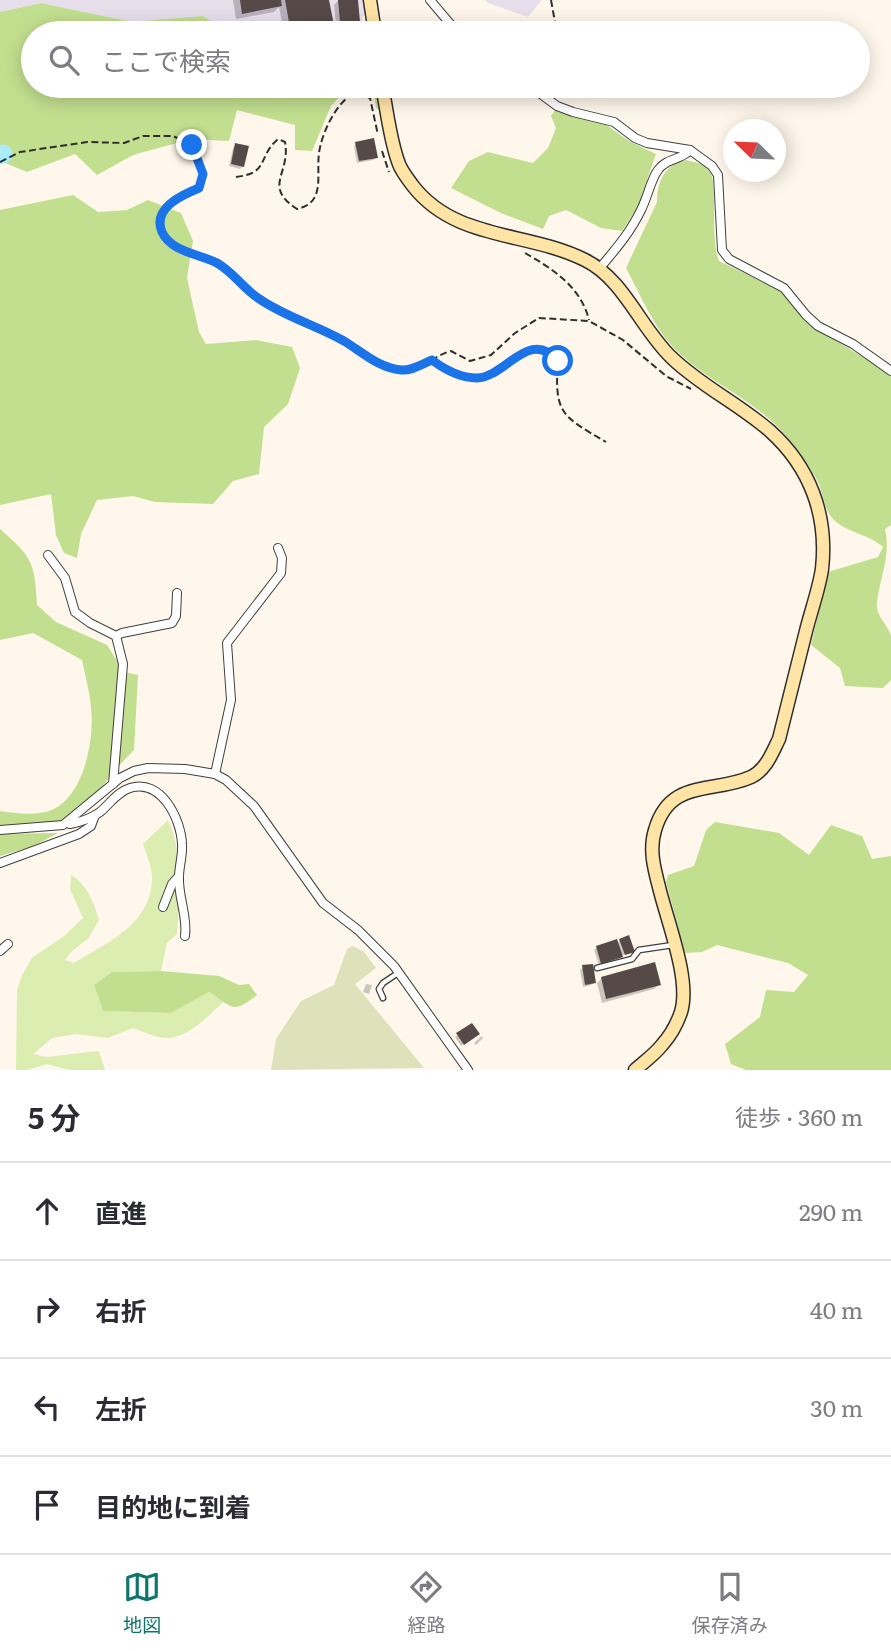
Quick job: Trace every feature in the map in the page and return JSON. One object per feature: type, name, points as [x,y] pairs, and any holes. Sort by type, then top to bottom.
[{"type":"street","points":[[370,0],[373,21]]},
{"type":"street","points":[[430,0],[448,21]]},
{"type":"street","points":[[384,98],[398,163],[405,176],[432,208],[461,223],[571,254],[599,268],[673,359],[743,410],[785,447],[803,469],[812,488],[823,537],[822,571],[779,739],[770,759],[752,776],[683,793],[664,808],[659,816],[651,844],[652,856],[684,995],[681,1012],[673,1030],[661,1047],[635,1070]]},
{"type":"street","points":[[546,98],[573,113],[614,122],[635,138],[647,143],[690,150],[712,166],[718,175],[722,250],[729,259],[784,288],[818,326],[853,344],[891,371]]},
{"type":"street","points":[[599,268],[631,229],[658,170],[669,160],[686,155],[690,150]]},
{"type":"street","points":[[215,774],[230,700],[227,643],[281,573],[282,558],[278,548]]},
{"type":"street","points":[[48,555],[61,571],[75,612],[116,636],[123,664],[113,784]]},
{"type":"street","points":[[116,636],[122,632],[172,623],[176,616],[177,593]]},
{"type":"street","points":[[63,825],[113,784],[134,771],[148,768],[185,768],[215,774],[239,790],[254,806],[323,903],[358,930],[399,972],[468,1070]]},
{"type":"street","points":[[0,830],[63,825],[95,815],[116,796],[130,788],[146,788],[159,795],[167,803],[178,823],[183,848],[178,876],[185,936]]},
{"type":"street","points":[[0,863],[79,834],[91,826],[95,815]]},
{"type":"street","points":[[163,907],[178,876]]},
{"type":"street","points":[[0,951],[8,944]]},
{"type":"lane","points":[[597,968],[632,960],[639,950],[674,945]]},
{"type":"lane","points":[[383,998],[379,989],[399,972]]},
{"type":"path","points":[[551,0],[555,21]]},
{"type":"path","points":[[236,177],[252,175],[261,166],[271,145],[278,139],[285,142],[288,155],[278,181],[280,193],[297,209],[305,208],[312,202],[318,189],[319,153],[333,115],[345,98]]},
{"type":"path","points":[[370,98],[386,167],[392,176],[405,176]]},
{"type":"path","points":[[0,162],[11,155],[44,148],[87,142],[124,143],[143,136],[173,136],[192,145],[203,174],[199,188],[167,205],[161,220],[162,232],[172,244],[222,266],[254,296],[281,313],[345,341],[366,356],[387,366],[410,369],[441,353],[452,351],[470,361],[491,355],[515,333],[539,318],[589,321],[623,340],[666,376],[692,390]]},
{"type":"path","points":[[519,239],[521,250],[550,267],[572,287],[586,307],[589,321]]},
{"type":"path","points":[[432,360],[462,376],[479,378],[503,367],[515,356],[536,349],[551,353],[558,361],[556,388],[560,408],[580,427],[606,442]]},
{"type":"shaded area","points":[[0,0],[365,0],[367,13],[362,17],[362,21],[127,21],[41,3],[0,12]]},
{"type":"shaded area","points":[[485,0],[541,0],[541,1],[528,17]]},
{"type":"green space","points":[[41,3],[127,21],[21,21],[21,98],[338,98],[331,106],[312,151],[295,150],[295,125],[237,110],[229,141],[191,139],[133,155],[97,175],[75,154],[27,172],[0,161],[0,12]]},
{"type":"green space","points":[[203,16],[210,21],[144,21]]},
{"type":"green space","points":[[374,98],[380,98],[381,110],[376,108]]},
{"type":"green space","points":[[557,108],[579,118],[602,122],[629,141],[656,154],[637,209],[622,231],[601,228],[566,210],[549,216],[543,229],[501,213],[451,188],[469,161],[488,152],[533,163],[548,148],[556,128],[551,116]]},
{"type":"green space","points":[[685,160],[699,163],[710,172],[714,188],[715,240],[719,261],[782,291],[820,331],[891,374],[891,525],[885,529],[886,558],[877,602],[878,612],[891,636],[891,680],[883,688],[845,686],[840,668],[811,645],[828,572],[878,557],[883,547],[832,518],[810,468],[778,427],[753,406],[697,368],[672,346],[652,319],[626,268],[657,202],[664,175],[672,166]]},
{"type":"green space","points":[[73,195],[98,212],[127,210],[148,200],[181,213],[193,241],[187,278],[199,332],[206,344],[256,340],[292,347],[300,368],[288,404],[264,427],[259,474],[233,481],[213,504],[155,502],[133,496],[97,500],[81,534],[77,558],[64,553],[56,535],[51,494],[0,505],[0,210]]},
{"type":"green space","points":[[0,529],[30,561],[35,579],[37,605],[56,622],[107,645],[124,672],[138,675],[134,750],[112,773],[95,797],[63,824],[0,826],[0,811],[43,813],[61,805],[70,795],[84,767],[92,721],[82,660],[33,633],[0,640]]},
{"type":"green space","points":[[168,820],[178,861],[179,905],[177,934],[167,943],[161,971],[112,972],[94,985],[103,1011],[171,1013],[209,992],[224,1001],[199,1024],[170,1038],[133,1028],[108,1038],[76,1034],[52,1038],[33,1054],[47,1057],[99,1051],[105,1070],[69,1070],[47,1064],[16,1070],[17,990],[22,975],[32,958],[64,936],[83,918],[70,889],[71,875],[86,889],[99,920],[88,939],[65,960],[74,963],[127,929],[145,906],[151,892],[152,875],[143,844]]},
{"type":"green space","points":[[715,822],[779,833],[809,855],[831,825],[862,836],[872,859],[891,856],[891,1070],[746,1070],[731,1064],[725,1044],[760,1017],[766,990],[794,992],[808,975],[788,963],[717,945],[702,952],[685,953],[666,882],[668,875],[694,866],[706,830]]},
{"type":"green space","points":[[58,833],[34,846],[0,856],[0,834]]},
{"type":"green space","points":[[353,946],[364,952],[376,968],[355,984],[424,1068],[271,1070],[276,1039],[301,1001],[334,985],[347,949]]},
{"type":"green space","points":[[161,971],[219,976],[239,985],[249,984],[257,995],[237,1007],[228,1005],[209,992],[171,1013],[103,1011],[94,985],[112,972]]},
{"type":"building","points":[[240,0],[281,0],[282,6],[242,14]]},
{"type":"building","points":[[285,0],[329,0],[333,21],[289,21]]},
{"type":"building","points":[[338,0],[358,0],[360,21],[340,21]]},
{"type":"building","points":[[374,138],[378,158],[359,161],[355,142]]},
{"type":"building","points":[[235,143],[249,146],[244,167],[231,164]]},
{"type":"building","points":[[629,935],[635,952],[625,955],[619,939]]},
{"type":"building","points":[[617,939],[623,957],[601,964],[596,946]]},
{"type":"building","points":[[655,962],[661,985],[606,999],[601,977]]},
{"type":"building","points":[[593,964],[596,983],[585,985],[582,965]]},
{"type":"building","points":[[472,1023],[480,1034],[464,1045],[456,1033]]},
{"type":"route","points":[[192,145],[203,174],[199,188],[167,205],[161,220],[162,232],[172,244],[228,270],[254,296],[281,313],[345,341],[366,356],[387,366],[401,370],[432,360],[462,376],[479,378],[503,367],[515,356],[536,349],[551,353],[558,361]]}]
